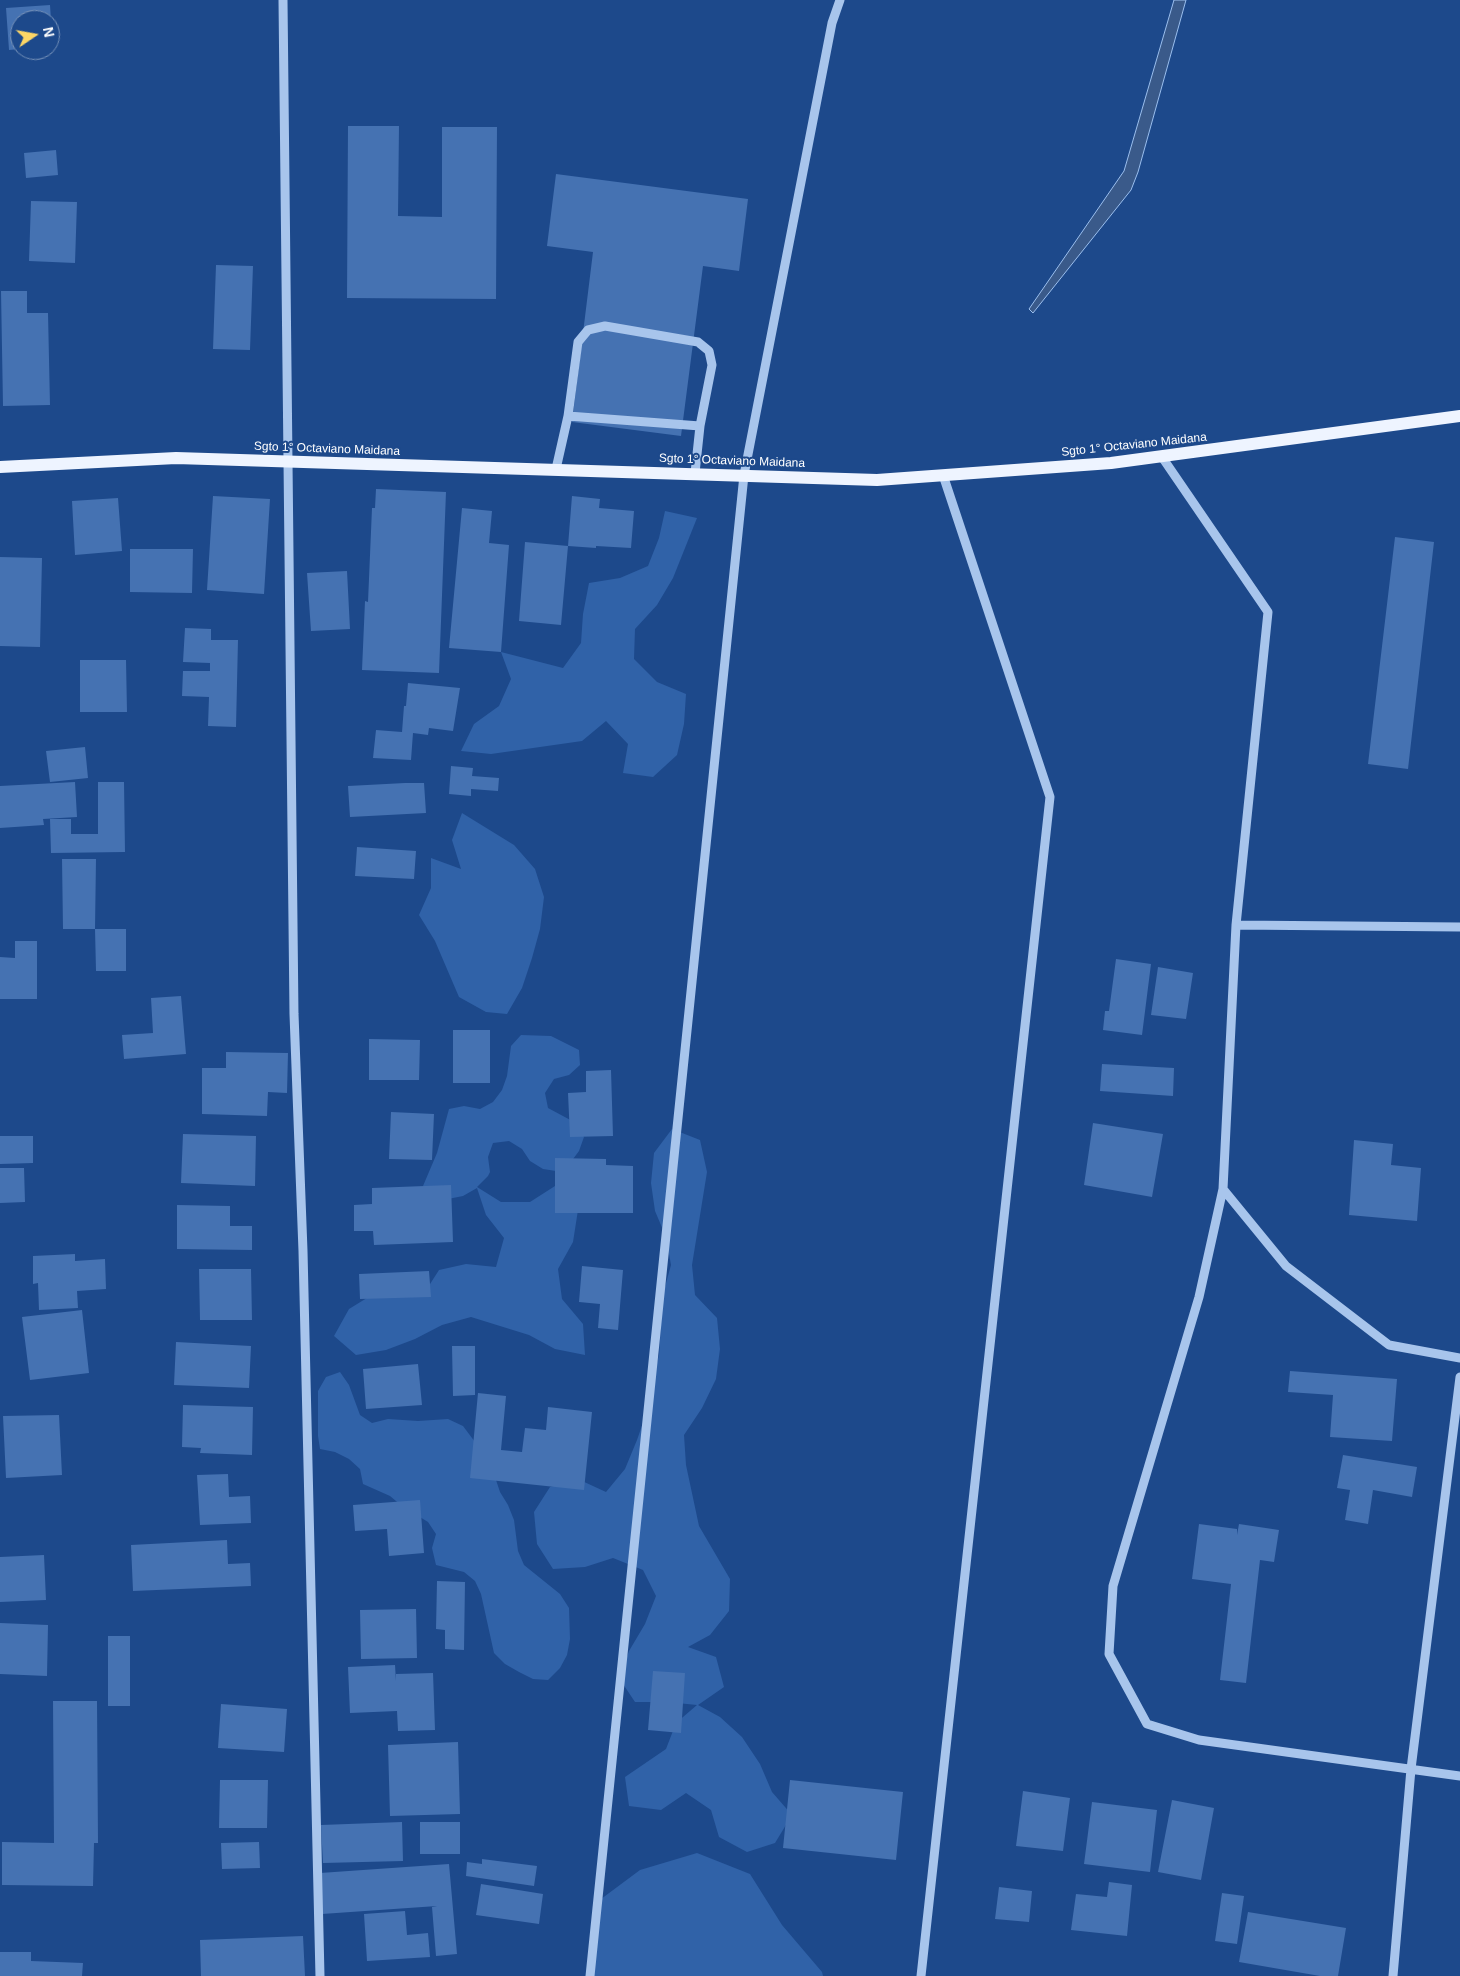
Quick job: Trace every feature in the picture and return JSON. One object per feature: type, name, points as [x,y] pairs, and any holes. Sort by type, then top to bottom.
[{"type":"main road","name":"Sgto 1° Octaviano Maidana","points":[[0,467],[176,458],[877,480],[1111,463],[1460,416]]},
{"type":"street","points":[[283,0],[294,1014],[303,1251],[320,1976]]},
{"type":"street","points":[[590,1976],[744,475],[832,23],[840,0]]},
{"type":"street","points":[[556,469],[568,416],[578,342],[588,330],[605,326],[698,342],[710,351],[712,365],[700,426],[696,473]]},
{"type":"street","points":[[568,416],[700,426]]},
{"type":"street","points":[[1162,456],[1268,612],[1236,925],[1222,1189],[1199,1297],[1113,1586],[1109,1654],[1147,1724],[1198,1740],[1460,1776]]},
{"type":"street","points":[[921,1976],[1050,797],[943,475]]},
{"type":"street","points":[[1236,925],[1460,927]]},
{"type":"street","points":[[1222,1189],[1286,1266],[1389,1346],[1460,1358]]},
{"type":"street","points":[[1393,1976],[1411,1769],[1460,1377]]},
{"type":"shaded area","points":[[1174,0],[1186,0],[1138,172],[1131,190],[1033,313],[1029,309],[1124,171]]},
{"type":"shaded area","points":[[665,511],[697,518],[673,578],[657,605],[635,629],[634,659],[657,682],[686,694],[684,724],[677,755],[653,777],[623,773],[628,744],[606,721],[582,741],[491,754],[461,751],[474,724],[499,706],[511,679],[501,652],[563,668],[581,643],[583,614],[589,583],[620,578],[648,566],[659,538]]},
{"type":"shaded area","points":[[462,813],[514,845],[535,869],[544,897],[540,929],[532,958],[522,988],[507,1014],[486,1012],[459,997],[435,941],[419,915],[431,888],[431,858],[461,869],[452,840]]},
{"type":"shaded area","points":[[521,1035],[551,1036],[579,1050],[580,1065],[569,1075],[554,1079],[545,1093],[548,1108],[576,1123],[584,1137],[579,1151],[570,1163],[556,1171],[543,1169],[530,1161],[522,1149],[509,1141],[493,1143],[488,1157],[490,1172],[477,1187],[501,1202],[530,1202],[555,1186],[578,1210],[573,1242],[558,1269],[562,1299],[583,1324],[585,1355],[555,1349],[529,1335],[471,1317],[442,1325],[415,1339],[386,1350],[356,1355],[334,1336],[349,1309],[375,1293],[423,1295],[439,1270],[466,1264],[496,1267],[504,1238],[486,1215],[477,1188],[463,1196],[448,1199],[423,1186],[437,1153],[449,1109],[464,1106],[480,1109],[493,1102],[502,1090],[507,1076],[511,1046]]},
{"type":"shaded area","points":[[672,1129],[700,1140],[707,1172],[692,1265],[695,1295],[717,1318],[720,1349],[716,1379],[702,1408],[684,1435],[686,1465],[699,1526],[730,1579],[729,1611],[710,1635],[688,1647],[716,1657],[724,1687],[698,1705],[720,1717],[742,1737],[760,1764],[772,1792],[792,1815],[775,1843],[747,1852],[719,1837],[711,1810],[686,1793],[661,1810],[629,1806],[625,1777],[666,1749],[676,1723],[697,1705],[667,1702],[635,1702],[619,1678],[629,1651],[645,1624],[656,1596],[643,1570],[613,1558],[585,1567],[553,1569],[537,1544],[534,1512],[550,1487],[580,1480],[606,1492],[625,1469],[646,1414],[659,1355],[663,1294],[671,1265],[666,1237],[655,1211],[651,1183],[654,1153]]},
{"type":"shaded area","points":[[340,1372],[349,1385],[360,1415],[372,1423],[388,1419],[418,1421],[448,1419],[463,1426],[481,1450],[514,1520],[518,1551],[524,1565],[560,1594],[569,1608],[570,1639],[567,1655],[560,1668],[548,1680],[533,1679],[519,1672],[505,1664],[494,1653],[481,1594],[475,1581],[464,1572],[436,1565],[432,1548],[436,1534],[428,1522],[390,1496],[363,1484],[360,1469],[349,1459],[335,1452],[320,1449],[318,1436],[318,1391],[326,1377]]},
{"type":"shaded area","points":[[697,1853],[750,1874],[782,1925],[822,1972],[823,1976],[591,1976],[593,1905],[640,1870]]},
{"type":"building","points":[[50,5],[50,10],[10,10],[9,50],[6,8]]},
{"type":"building","points":[[348,126],[399,126],[398,216],[442,217],[442,127],[497,127],[496,299],[347,298]]},
{"type":"building","points":[[56,150],[58,175],[26,178],[24,153]]},
{"type":"building","points":[[556,174],[748,199],[739,271],[703,266],[681,436],[572,422],[593,252],[547,246]]},
{"type":"building","points":[[31,201],[77,202],[75,263],[29,261]]},
{"type":"building","points":[[216,265],[253,266],[250,350],[213,349]]},
{"type":"building","points":[[1,291],[27,291],[27,313],[48,313],[50,405],[3,406]]},
{"type":"building","points":[[376,489],[446,492],[439,673],[362,670],[365,601],[368,602],[372,508],[375,508]]},
{"type":"building","points":[[213,496],[270,499],[264,594],[207,590]]},
{"type":"building","points":[[572,496],[600,499],[599,508],[634,511],[631,548],[568,546]]},
{"type":"building","points":[[118,498],[122,551],[75,555],[72,501]]},
{"type":"building","points":[[462,508],[492,511],[489,543],[509,545],[501,652],[449,648]]},
{"type":"building","points":[[1395,537],[1434,542],[1408,769],[1368,764]]},
{"type":"building","points":[[525,542],[568,546],[561,625],[519,621]]},
{"type":"building","points":[[130,549],[193,549],[192,593],[130,592]]},
{"type":"building","points":[[0,557],[42,558],[40,647],[0,646]]},
{"type":"building","points":[[347,571],[350,629],[311,631],[307,573]]},
{"type":"building","points":[[185,628],[211,629],[211,640],[238,640],[236,727],[208,726],[209,697],[182,696],[183,671],[210,671],[210,663],[183,662]]},
{"type":"building","points":[[80,660],[126,660],[127,712],[80,712]]},
{"type":"building","points":[[408,683],[460,688],[453,731],[429,728],[428,735],[413,733],[411,760],[373,758],[376,730],[402,732]]},
{"type":"building","points":[[85,747],[88,778],[50,782],[46,751]]},
{"type":"building","points":[[451,766],[473,768],[472,776],[499,778],[498,791],[471,789],[471,796],[449,794]]},
{"type":"building","points":[[75,782],[77,817],[43,819],[44,825],[0,828],[0,786]]},
{"type":"building","points":[[98,782],[124,782],[125,852],[51,853],[50,819],[71,819],[71,834],[98,834]]},
{"type":"building","points":[[424,783],[426,813],[350,817],[348,786]]},
{"type":"building","points":[[357,847],[416,851],[414,879],[355,876]]},
{"type":"building","points":[[62,859],[96,859],[95,929],[63,929]]},
{"type":"building","points":[[95,929],[126,929],[126,971],[96,971]]},
{"type":"building","points":[[15,941],[37,941],[37,999],[0,999],[0,957],[15,958]]},
{"type":"building","points":[[1116,959],[1151,964],[1142,1035],[1103,1030],[1105,1011],[1109,1011]]},
{"type":"building","points":[[1158,967],[1193,973],[1186,1019],[1151,1015]]},
{"type":"building","points":[[181,996],[186,1054],[124,1059],[122,1035],[153,1033],[151,998]]},
{"type":"building","points":[[453,1030],[490,1030],[490,1083],[453,1083]]},
{"type":"building","points":[[369,1039],[420,1040],[419,1080],[369,1080]]},
{"type":"building","points":[[226,1052],[288,1053],[287,1093],[268,1092],[267,1116],[202,1114],[202,1068],[226,1068]]},
{"type":"building","points":[[1102,1064],[1174,1068],[1173,1096],[1100,1091]]},
{"type":"building","points":[[611,1070],[613,1136],[570,1137],[568,1093],[586,1092],[586,1071]]},
{"type":"building","points":[[391,1112],[434,1114],[432,1160],[389,1159]]},
{"type":"building","points":[[1093,1123],[1163,1134],[1152,1197],[1084,1185]]},
{"type":"building","points":[[183,1134],[256,1136],[255,1186],[181,1183]]},
{"type":"building","points":[[0,1136],[33,1136],[33,1163],[0,1164]]},
{"type":"building","points":[[1354,1140],[1393,1144],[1391,1165],[1421,1168],[1417,1221],[1349,1215]]},
{"type":"building","points":[[555,1158],[606,1159],[606,1165],[633,1166],[633,1213],[555,1213]]},
{"type":"building","points":[[0,1168],[24,1168],[25,1202],[0,1203]]},
{"type":"building","points":[[451,1185],[453,1242],[374,1245],[373,1231],[354,1231],[354,1205],[372,1204],[372,1188]]},
{"type":"building","points":[[177,1205],[230,1206],[230,1226],[252,1226],[252,1250],[177,1249]]},
{"type":"building","points":[[75,1254],[75,1261],[105,1259],[106,1289],[77,1291],[78,1308],[39,1310],[38,1283],[33,1284],[33,1256]]},
{"type":"building","points":[[582,1266],[623,1270],[618,1330],[598,1328],[600,1304],[579,1302]]},
{"type":"building","points":[[199,1269],[251,1269],[252,1320],[200,1320]]},
{"type":"building","points":[[429,1271],[431,1297],[360,1299],[359,1274]]},
{"type":"building","points":[[82,1310],[89,1373],[30,1380],[22,1317]]},
{"type":"building","points":[[176,1342],[251,1346],[249,1388],[174,1385]]},
{"type":"building","points":[[452,1346],[475,1346],[475,1395],[453,1396]]},
{"type":"building","points":[[418,1364],[422,1405],[366,1409],[363,1369]]},
{"type":"building","points":[[1290,1371],[1397,1379],[1392,1441],[1330,1437],[1333,1395],[1288,1392]]},
{"type":"building","points":[[478,1393],[506,1396],[501,1450],[522,1452],[525,1428],[546,1430],[548,1407],[592,1412],[584,1490],[470,1478]]},
{"type":"building","points":[[183,1405],[253,1407],[252,1455],[200,1453],[201,1448],[182,1447]]},
{"type":"building","points":[[59,1415],[62,1475],[6,1478],[3,1416]]},
{"type":"building","points":[[1343,1455],[1417,1467],[1412,1497],[1373,1490],[1368,1524],[1345,1520],[1350,1490],[1337,1488]]},
{"type":"building","points":[[228,1474],[229,1497],[250,1496],[251,1523],[200,1525],[197,1475]]},
{"type":"building","points":[[420,1500],[424,1553],[389,1556],[387,1529],[355,1531],[353,1505]]},
{"type":"building","points":[[1199,1524],[1237,1529],[1237,1535],[1239,1524],[1279,1530],[1274,1562],[1260,1560],[1246,1683],[1220,1680],[1231,1584],[1192,1579]]},
{"type":"building","points":[[227,1540],[228,1564],[250,1563],[251,1586],[133,1591],[131,1545]]},
{"type":"building","points":[[44,1555],[46,1600],[0,1602],[0,1557]]},
{"type":"building","points":[[437,1581],[465,1582],[464,1650],[445,1649],[445,1630],[436,1629]]},
{"type":"building","points":[[416,1609],[417,1658],[361,1659],[360,1610]]},
{"type":"building","points":[[0,1623],[48,1625],[47,1676],[0,1674]]},
{"type":"building","points":[[108,1636],[130,1636],[130,1706],[108,1706]]},
{"type":"building","points":[[395,1665],[396,1681],[396,1674],[433,1673],[435,1730],[398,1731],[397,1711],[350,1713],[348,1667]]},
{"type":"building","points":[[653,1671],[685,1673],[681,1733],[648,1730]]},
{"type":"building","points":[[53,1701],[97,1701],[98,1843],[94,1843],[93,1886],[2,1885],[2,1842],[54,1843]]},
{"type":"building","points":[[221,1704],[287,1709],[284,1752],[218,1748]]},
{"type":"building","points":[[458,1742],[460,1814],[390,1816],[388,1745]]},
{"type":"building","points":[[220,1780],[268,1780],[267,1828],[219,1828]]},
{"type":"building","points":[[790,1780],[903,1792],[896,1860],[783,1848]]},
{"type":"building","points":[[1023,1791],[1070,1798],[1063,1851],[1016,1846]]},
{"type":"building","points":[[1172,1800],[1214,1808],[1201,1880],[1158,1872]]},
{"type":"building","points":[[1092,1802],[1157,1810],[1150,1872],[1084,1864]]},
{"type":"building","points":[[402,1822],[403,1861],[323,1863],[321,1825]]},
{"type":"building","points":[[420,1822],[460,1822],[460,1854],[420,1854]]},
{"type":"building","points":[[259,1842],[260,1868],[222,1869],[221,1843]]},
{"type":"building","points":[[482,1859],[537,1866],[534,1886],[466,1876],[467,1862],[482,1864]]},
{"type":"building","points":[[449,1864],[457,1954],[436,1956],[432,1907],[437,1906],[322,1914],[320,1873]]},
{"type":"building","points":[[1109,1882],[1132,1885],[1127,1936],[1071,1930],[1076,1894],[1107,1897]]},
{"type":"building","points":[[481,1884],[543,1894],[539,1924],[476,1915]]},
{"type":"building","points":[[999,1887],[1032,1891],[1029,1922],[995,1919]]},
{"type":"building","points":[[1222,1893],[1244,1896],[1237,1944],[1215,1941]]},
{"type":"building","points":[[405,1911],[407,1935],[428,1933],[430,1957],[367,1961],[364,1914]]},
{"type":"building","points":[[1248,1912],[1346,1928],[1338,1976],[1320,1976],[1239,1962]]},
{"type":"building","points":[[303,1936],[305,1976],[201,1976],[200,1940]]},
{"type":"building","points":[[0,1952],[31,1952],[31,1961],[83,1963],[82,1976],[0,1976]]}]
